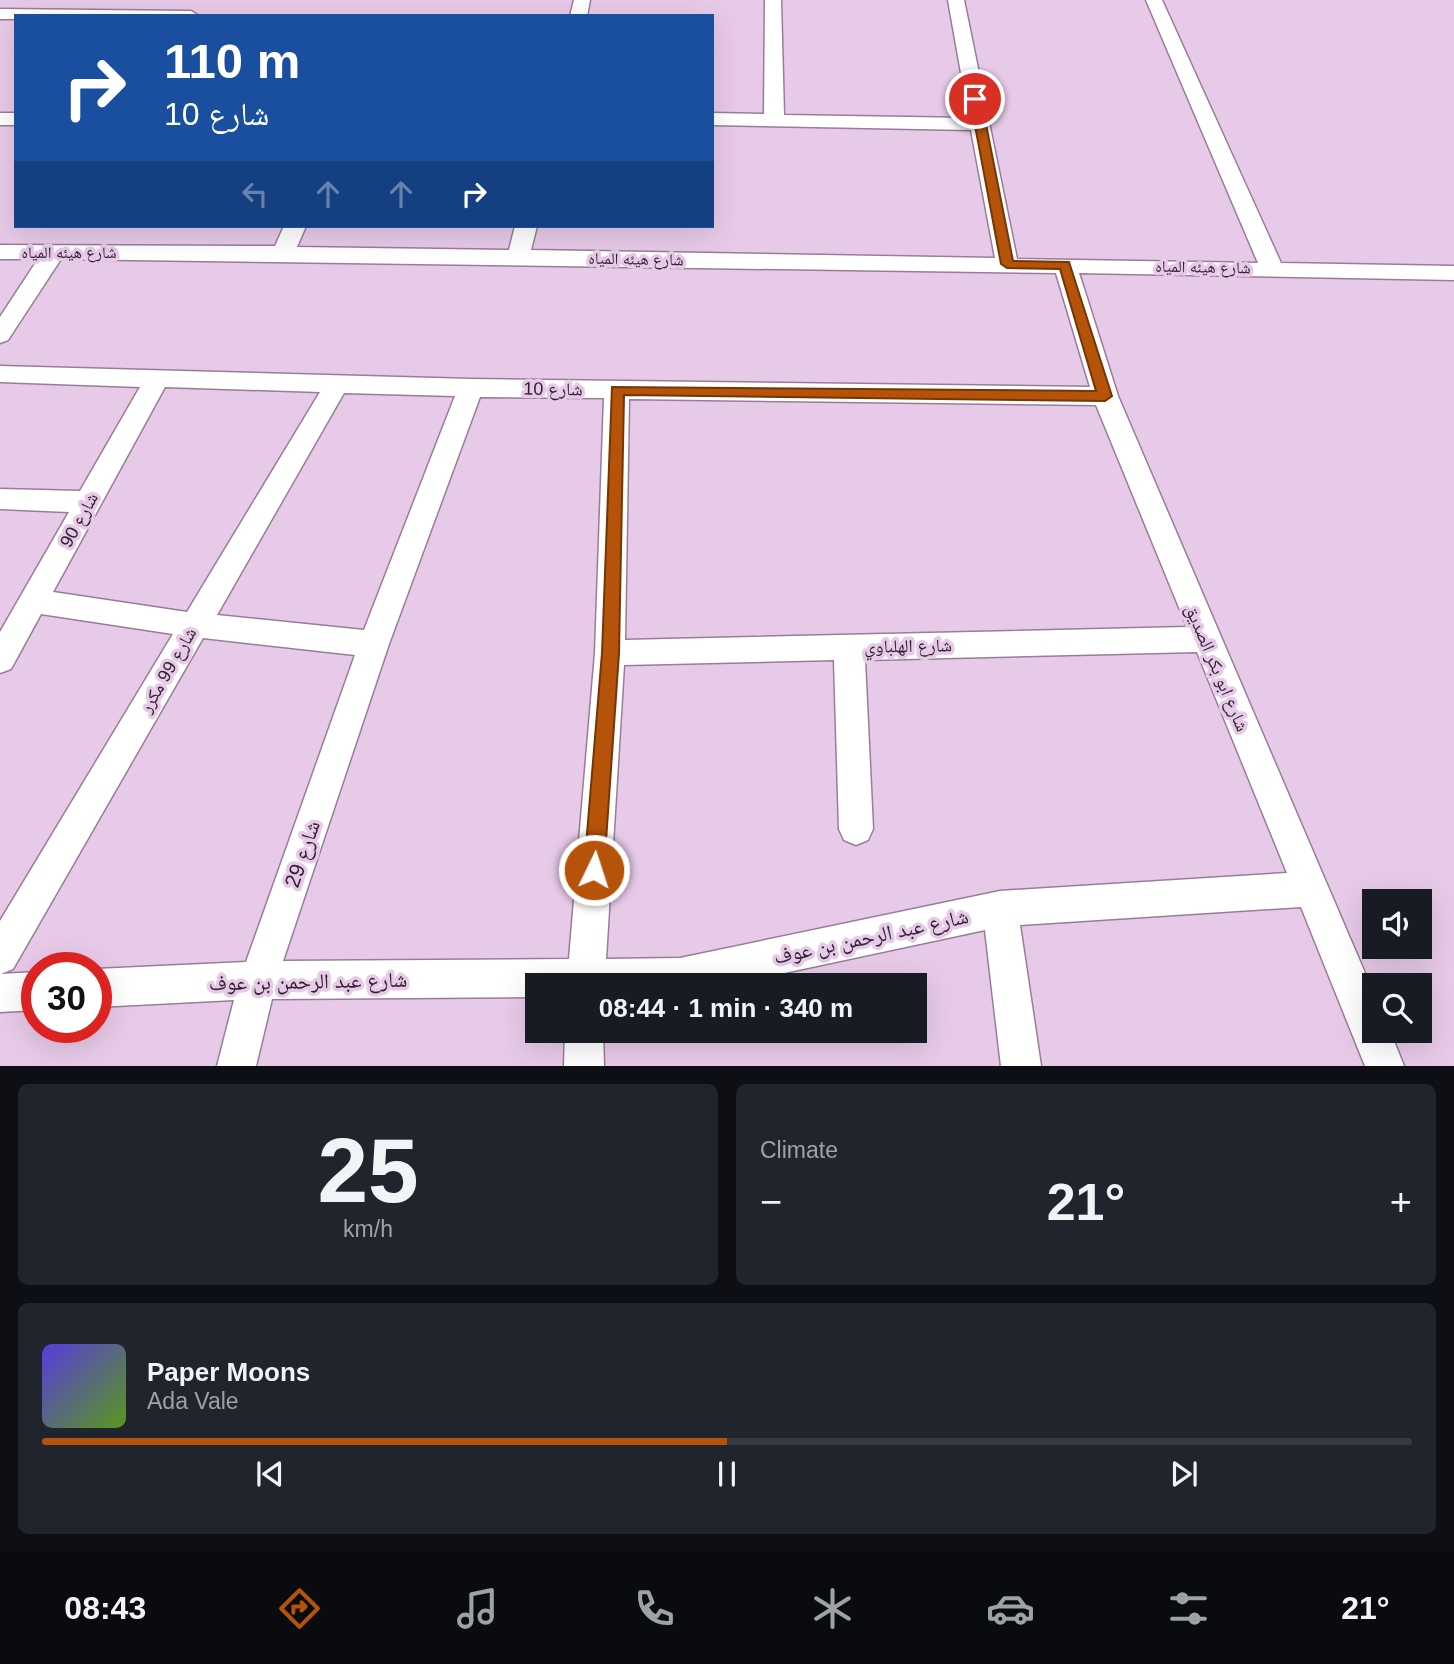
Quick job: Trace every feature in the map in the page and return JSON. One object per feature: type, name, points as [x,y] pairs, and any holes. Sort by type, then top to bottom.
[{"type":"street","points":[[155,14],[166,0]]},
{"type":"street","points":[[773,0],[774,120]]},
{"type":"street","points":[[956,0],[1007,264]]},
{"type":"street","points":[[1154,0],[1272,269]]},
{"type":"street","points":[[714,119],[980,124]]},
{"type":"street","points":[[283,253],[294,228]]},
{"type":"street","points":[[518,257],[525,228]]},
{"type":"street","name":"شارع هيئه المياه","points":[[0,252],[283,253],[1454,273]]},
{"type":"street","points":[[0,335],[54,252]]},
{"type":"street","name":"شارع ابو بكر الصديق","points":[[1065,265],[1105,396],[1385,1066]]},
{"type":"street","name":"شارع 10","points":[[0,373],[471,388],[1105,396]]},
{"type":"street","name":"شارع 90","points":[[0,660],[157,380]]},
{"type":"street","name":"شارع 99 مكرر","points":[[0,956],[337,384]]},
{"type":"street","name":"شارع 29","points":[[236,1066],[258,980],[374,644],[471,388]]},
{"type":"street","points":[[587,973],[610,653],[617,390]]},
{"type":"street","points":[[0,499],[89,502]]},
{"type":"street","points":[[33,601],[194,625],[374,644]]},
{"type":"street","name":"شارع الهلباوي","points":[[610,653],[1205,639]]},
{"type":"street","points":[[849,647],[856,829]]},
{"type":"street","name":"شارع عبد الرحمن بن عوف","points":[[694,973],[1000,909],[1310,889]]},
{"type":"street","points":[[1000,909],[1021,1066]]},
{"type":"street","name":"شارع عبد الرحمن بن عوف","points":[[112,987],[258,980],[525,982]]},
{"type":"street","points":[[0,993],[21,992]]},
{"type":"street","points":[[584,1043],[584,1066]]},
{"type":"route","points":[[594,870],[610,653],[617,390],[1105,396],[1065,265],[1007,264],[975,99]]}]
